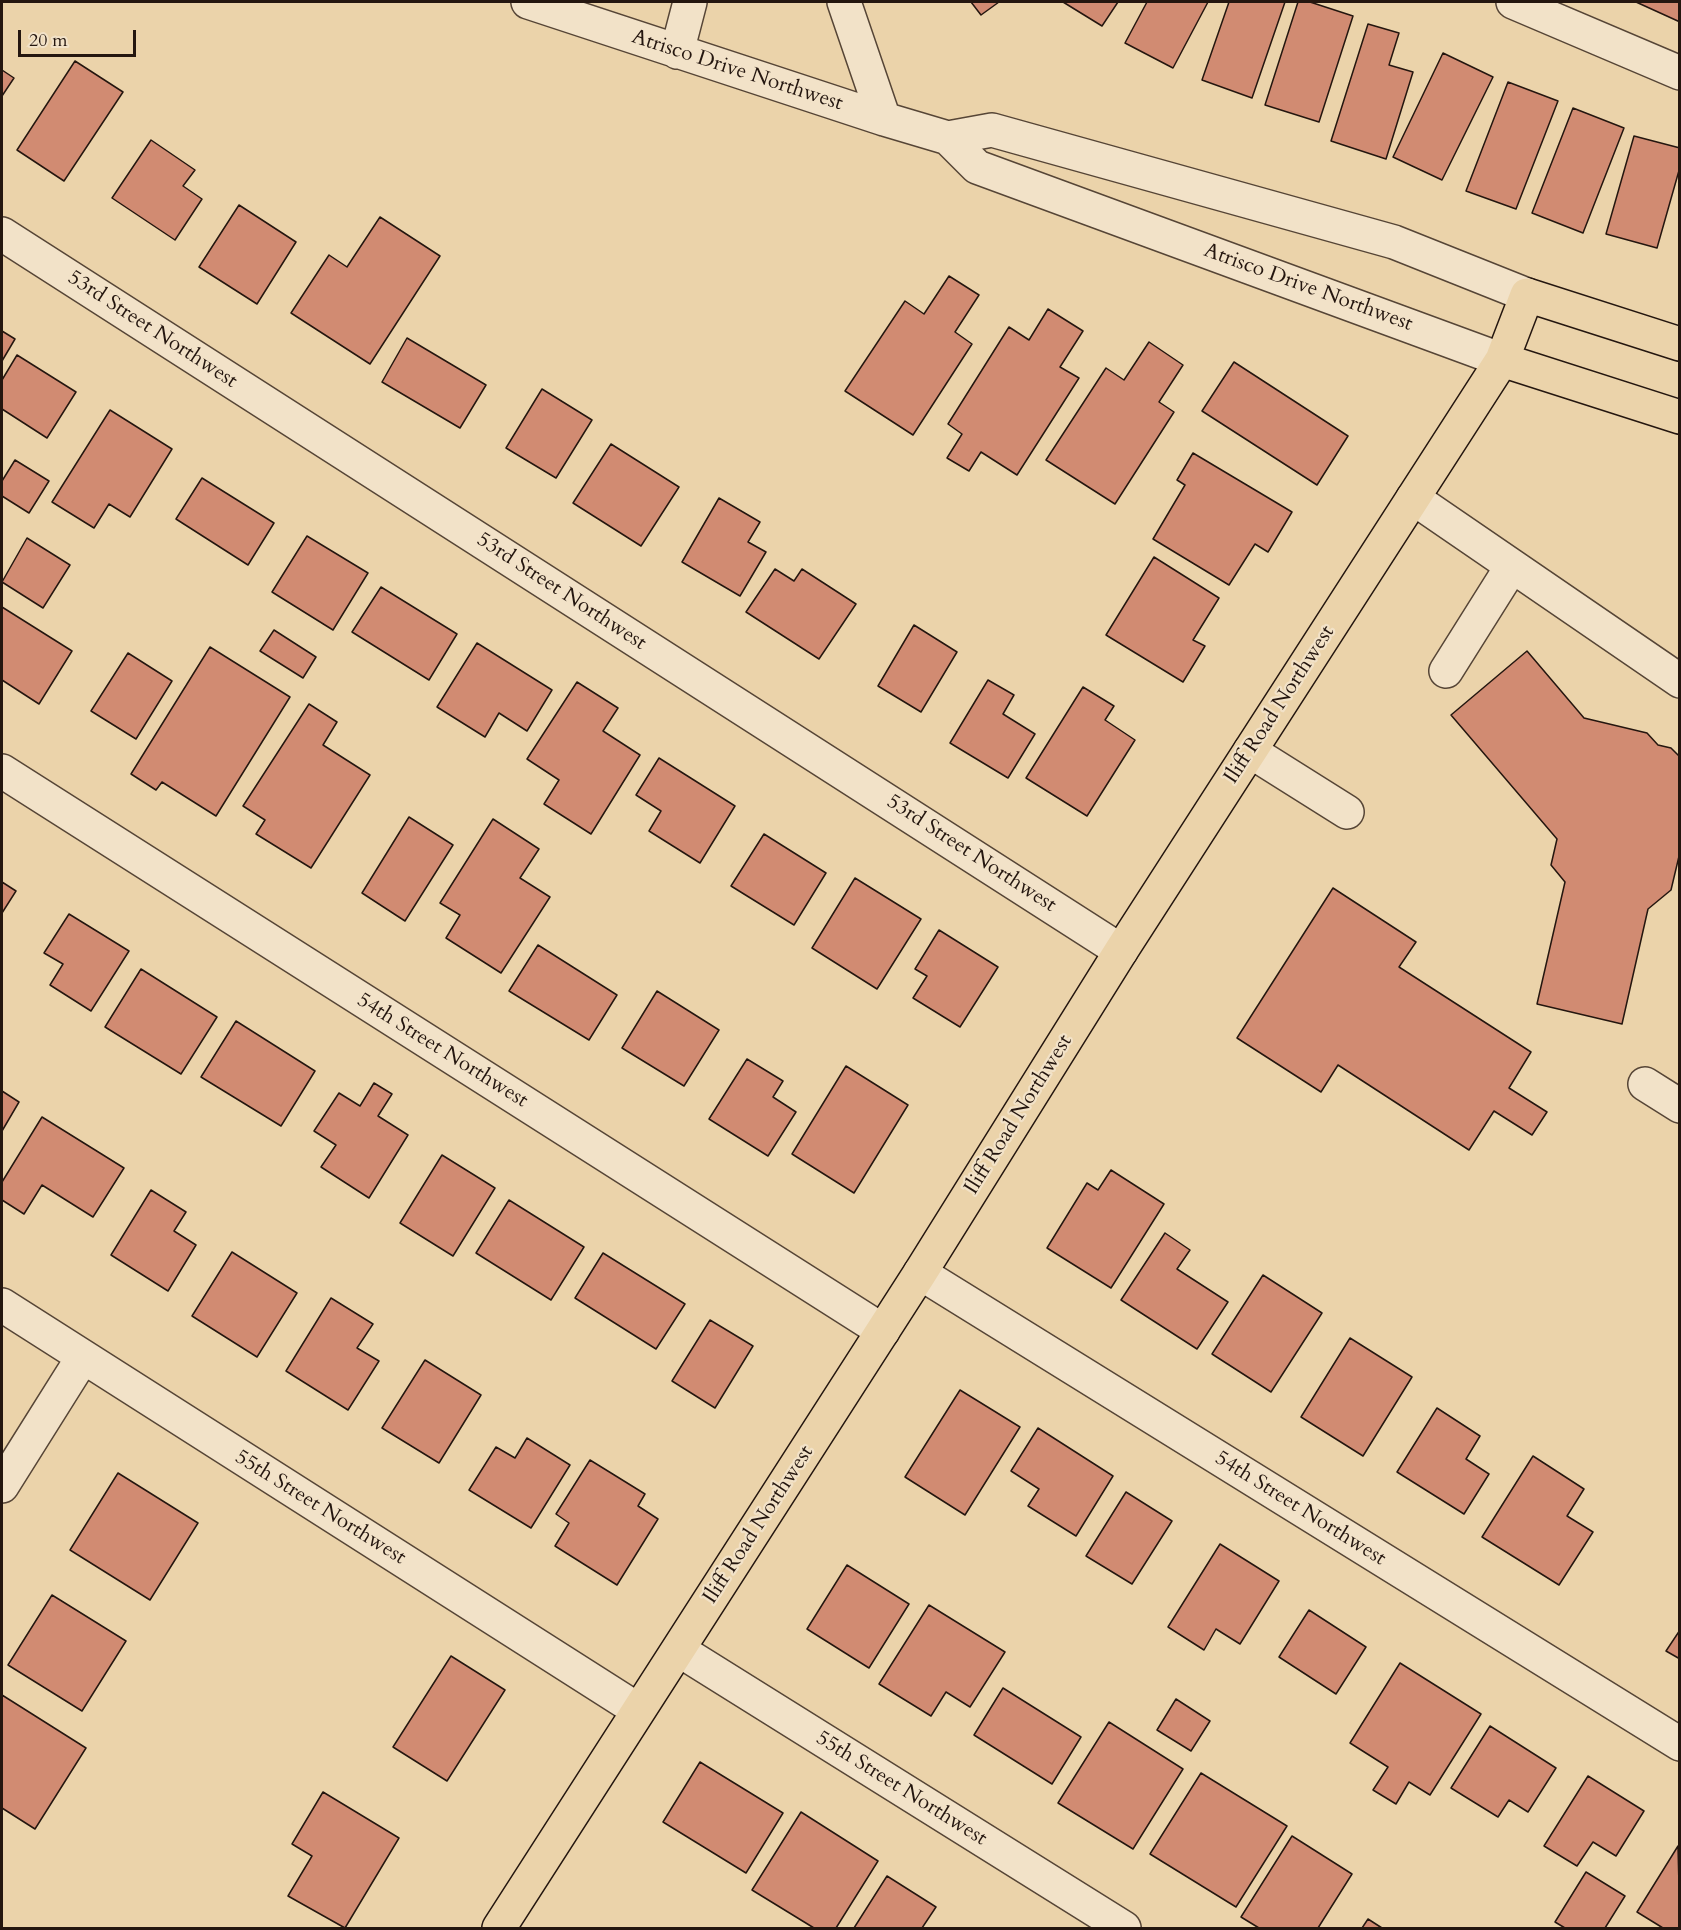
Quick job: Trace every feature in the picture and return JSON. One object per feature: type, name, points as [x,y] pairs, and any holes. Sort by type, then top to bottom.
[{"type":"main road","name":"Atrisco Drive Northwest","points":[[1527,295],[1680,344]]},
{"type":"main road","name":"Iliff Road Northwest","points":[[499,1929],[920,1273],[1121,951],[1502,360],[1527,295]]},
{"type":"main road","name":"Atrisco Drive Northwest","points":[[1502,360],[1680,417]]},
{"type":"street","name":"Atrisco Drive Northwest","points":[[528,2],[948,138],[992,130],[1394,242],[1527,295]]},
{"type":"street","points":[[677,52],[690,2]]},
{"type":"street","points":[[844,2],[884,119]]},
{"type":"street","points":[[1513,2],[1680,73]]},
{"type":"street","name":"Atrisco Drive Northwest","points":[[948,138],[976,166],[1502,360]]},
{"type":"street","name":"53rd Street Northwest","points":[[2,234],[1121,951]]},
{"type":"street","points":[[1413,498],[1680,681]]},
{"type":"street","points":[[1446,671],[1512,566]]},
{"type":"street","points":[[1250,751],[1347,812]]},
{"type":"street","name":"54th Street Northwest","points":[[2,771],[883,1331]]},
{"type":"street","points":[[1644,1084],[1680,1106]]},
{"type":"street","name":"54th Street Northwest","points":[[920,1273],[1680,1744]]},
{"type":"street","name":"55th Street Northwest","points":[[2,1305],[638,1710]]},
{"type":"street","points":[[2,1486],[83,1357]]},
{"type":"street","name":"55th Street Northwest","points":[[679,1650],[1124,1929]]},
{"type":"building","points":[[971,2],[999,2],[981,15]]},
{"type":"building","points":[[1063,2],[1118,2],[1102,26]]},
{"type":"building","points":[[1147,2],[1208,2],[1173,68],[1125,43]]},
{"type":"building","points":[[1229,2],[1285,2],[1252,98],[1202,80]]},
{"type":"building","points":[[1298,2],[1310,2],[1353,16],[1319,122],[1265,105]]},
{"type":"building","points":[[1636,2],[1680,2],[1680,22]]},
{"type":"building","points":[[1368,24],[1399,33],[1389,65],[1413,72],[1386,159],[1331,141]]},
{"type":"building","points":[[1443,53],[1493,77],[1442,180],[1393,157]]},
{"type":"building","points":[[75,61],[123,92],[64,181],[17,150]]},
{"type":"building","points":[[2,70],[14,78],[2,96]]},
{"type":"building","points":[[1508,82],[1558,101],[1516,209],[1466,191]]},
{"type":"building","points":[[1573,108],[1624,128],[1583,233],[1532,213]]},
{"type":"building","points":[[1634,136],[1680,148],[1680,167],[1657,248],[1606,234]]},
{"type":"building","points":[[151,140],[195,170],[183,186],[202,199],[175,240],[112,198]]},
{"type":"building","points":[[239,205],[296,242],[257,304],[199,267]]},
{"type":"building","points":[[380,217],[440,256],[370,364],[291,313],[329,255],[347,267]]},
{"type":"building","points":[[949,276],[979,295],[955,332],[972,344],[913,435],[845,391],[905,301],[924,314]]},
{"type":"building","points":[[1048,309],[1083,331],[1060,367],[1079,378],[1017,475],[981,452],[969,471],[947,458],[962,434],[948,424],[1009,327],[1029,340]]},
{"type":"building","points":[[2,331],[15,339],[2,361]]},
{"type":"building","points":[[407,338],[486,385],[460,428],[382,382]]},
{"type":"building","points":[[1149,342],[1183,365],[1159,402],[1174,412],[1115,504],[1046,460],[1106,368],[1124,380]]},
{"type":"building","points":[[17,355],[76,392],[47,438],[2,409],[2,380]]},
{"type":"building","points":[[1234,362],[1348,436],[1317,485],[1202,411]]},
{"type":"building","points":[[542,389],[592,420],[556,478],[506,448]]},
{"type":"building","points":[[110,410],[172,449],[130,517],[109,504],[94,528],[52,502]]},
{"type":"building","points":[[611,444],[679,487],[641,546],[573,503]]},
{"type":"building","points":[[1193,453],[1292,512],[1268,552],[1255,544],[1229,585],[1153,539],[1185,485],[1177,480]]},
{"type":"building","points":[[15,460],[49,481],[29,513],[2,496],[2,481]]},
{"type":"building","points":[[202,478],[274,523],[248,565],[176,519]]},
{"type":"building","points":[[719,498],[760,522],[748,542],[766,552],[740,596],[682,562]]},
{"type":"building","points":[[307,536],[368,573],[333,630],[272,592]]},
{"type":"building","points":[[27,538],[70,565],[43,608],[2,582]]},
{"type":"building","points":[[1154,557],[1219,598],[1193,640],[1205,646],[1183,682],[1106,635]]},
{"type":"building","points":[[775,569],[794,581],[802,569],[856,604],[819,659],[746,612]]},
{"type":"building","points":[[381,587],[457,634],[429,680],[352,632]]},
{"type":"building","points":[[2,607],[72,651],[39,704],[2,680]]},
{"type":"building","points":[[914,625],[957,652],[921,712],[878,686]]},
{"type":"building","points":[[274,630],[316,657],[303,678],[260,651]]},
{"type":"building","points":[[477,643],[552,690],[527,731],[499,713],[485,737],[437,707]]},
{"type":"building","points":[[210,647],[290,697],[216,816],[162,782],[156,790],[131,774]]},
{"type":"building","points":[[1527,651],[1584,718],[1647,733],[1658,745],[1671,748],[1680,757],[1680,852],[1671,890],[1648,909],[1622,1024],[1537,1004],[1565,882],[1551,865],[1557,839],[1451,715]]},
{"type":"building","points":[[128,653],[172,681],[136,739],[91,711]]},
{"type":"building","points":[[988,680],[1014,695],[1003,714],[1035,734],[1008,778],[950,743]]},
{"type":"building","points":[[577,682],[618,708],[603,731],[640,755],[591,834],[544,804],[559,780],[527,759]]},
{"type":"building","points":[[1083,687],[1114,706],[1105,720],[1135,740],[1087,816],[1026,778]]},
{"type":"building","points":[[309,704],[337,722],[323,745],[370,775],[311,868],[256,834],[265,820],[243,806]]},
{"type":"building","points":[[659,758],[735,806],[700,863],[649,831],[661,811],[636,795]]},
{"type":"building","points":[[409,817],[453,845],[405,921],[362,893]]},
{"type":"building","points":[[493,819],[539,849],[520,878],[550,897],[501,973],[446,938],[460,915],[440,903]]},
{"type":"building","points":[[764,834],[826,873],[794,925],[731,886]]},
{"type":"building","points":[[855,878],[921,919],[877,989],[812,948]]},
{"type":"building","points":[[2,882],[16,891],[2,913]]},
{"type":"building","points":[[1333,888],[1416,942],[1399,967],[1531,1052],[1509,1088],[1547,1112],[1532,1135],[1494,1111],[1469,1150],[1338,1065],[1321,1092],[1237,1038]]},
{"type":"building","points":[[69,914],[129,951],[91,1011],[50,985],[63,964],[44,953]]},
{"type":"building","points":[[939,930],[998,967],[960,1027],[913,998],[927,976],[915,969]]},
{"type":"building","points":[[538,945],[617,995],[589,1040],[509,991]]},
{"type":"building","points":[[141,969],[217,1017],[181,1074],[105,1027]]},
{"type":"building","points":[[657,991],[719,1030],[684,1086],[622,1048]]},
{"type":"building","points":[[236,1021],[315,1071],[281,1126],[201,1077]]},
{"type":"building","points":[[747,1059],[783,1081],[773,1097],[796,1112],[768,1156],[709,1119]]},
{"type":"building","points":[[846,1066],[908,1105],[854,1193],[792,1154]]},
{"type":"building","points":[[374,1083],[392,1094],[378,1116],[408,1135],[369,1198],[321,1167],[336,1145],[314,1131],[339,1093],[360,1106]]},
{"type":"building","points":[[2,1091],[19,1102],[2,1131]]},
{"type":"building","points":[[42,1117],[124,1168],[93,1217],[42,1185],[24,1214],[2,1200],[2,1182]]},
{"type":"building","points":[[442,1155],[495,1188],[453,1256],[400,1223]]},
{"type":"building","points":[[1111,1170],[1164,1204],[1111,1288],[1047,1248],[1087,1183],[1098,1190]]},
{"type":"building","points":[[151,1190],[186,1212],[174,1231],[196,1245],[168,1291],[111,1255]]},
{"type":"building","points":[[509,1200],[584,1247],[551,1300],[476,1253]]},
{"type":"building","points":[[1165,1233],[1190,1250],[1177,1269],[1228,1302],[1197,1349],[1121,1300]]},
{"type":"building","points":[[232,1252],[297,1293],[257,1357],[192,1316]]},
{"type":"building","points":[[603,1253],[685,1304],[656,1349],[575,1298]]},
{"type":"building","points":[[1263,1275],[1322,1313],[1271,1392],[1212,1354]]},
{"type":"building","points":[[331,1298],[373,1324],[357,1348],[379,1361],[348,1410],[286,1371]]},
{"type":"building","points":[[710,1320],[753,1346],[715,1408],[672,1381]]},
{"type":"building","points":[[1350,1338],[1412,1377],[1363,1456],[1301,1417]]},
{"type":"building","points":[[425,1360],[481,1395],[439,1463],[382,1428]]},
{"type":"building","points":[[960,1390],[1020,1427],[965,1515],[905,1477]]},
{"type":"building","points":[[1437,1408],[1480,1436],[1466,1459],[1489,1474],[1464,1514],[1397,1472]]},
{"type":"building","points":[[1038,1428],[1113,1476],[1076,1536],[1028,1506],[1039,1489],[1011,1471]]},
{"type":"building","points":[[527,1438],[570,1465],[531,1528],[469,1490],[496,1447],[515,1458]]},
{"type":"building","points":[[1533,1456],[1584,1489],[1567,1516],[1593,1532],[1559,1585],[1482,1537]]},
{"type":"building","points":[[590,1460],[645,1494],[638,1506],[658,1519],[617,1585],[555,1546],[569,1523],[556,1514]]},
{"type":"building","points":[[118,1473],[198,1523],[150,1600],[70,1550]]},
{"type":"building","points":[[1126,1492],[1172,1521],[1132,1584],[1086,1556]]},
{"type":"building","points":[[1220,1544],[1279,1581],[1240,1644],[1216,1629],[1204,1650],[1168,1627]]},
{"type":"building","points":[[847,1565],[909,1604],[869,1668],[807,1629]]},
{"type":"building","points":[[52,1595],[126,1641],[82,1711],[8,1665]]},
{"type":"building","points":[[929,1605],[1005,1652],[970,1707],[946,1692],[931,1716],[879,1684]]},
{"type":"building","points":[[1309,1610],[1366,1647],[1336,1694],[1279,1657]]},
{"type":"building","points":[[1680,1630],[1680,1659],[1666,1651]]},
{"type":"building","points":[[451,1656],[505,1690],[447,1781],[393,1747]]},
{"type":"building","points":[[1400,1663],[1481,1714],[1430,1795],[1409,1782],[1396,1804],[1373,1790],[1388,1767],[1350,1743]]},
{"type":"building","points":[[1003,1688],[1081,1737],[1052,1784],[974,1735]]},
{"type":"building","points":[[2,1695],[86,1748],[35,1829],[2,1808]]},
{"type":"building","points":[[1176,1699],[1210,1721],[1191,1751],[1157,1730]]},
{"type":"building","points":[[1109,1722],[1183,1769],[1133,1849],[1058,1803]]},
{"type":"building","points":[[1490,1726],[1556,1768],[1528,1812],[1509,1800],[1498,1817],[1451,1788]]},
{"type":"building","points":[[700,1762],[783,1813],[746,1873],[663,1822]]},
{"type":"building","points":[[1201,1773],[1287,1826],[1236,1907],[1150,1854]]},
{"type":"building","points":[[1588,1776],[1644,1811],[1616,1856],[1593,1842],[1577,1866],[1544,1846]]},
{"type":"building","points":[[323,1792],[399,1838],[345,1928],[288,1896],[312,1856],[292,1844]]},
{"type":"building","points":[[801,1812],[878,1861],[836,1928],[814,1928],[752,1890]]},
{"type":"building","points":[[1292,1836],[1352,1874],[1318,1928],[1259,1928],[1241,1917]]},
{"type":"building","points":[[1678,1846],[1680,1928],[1663,1928],[1637,1912]]},
{"type":"building","points":[[1586,1872],[1625,1896],[1605,1928],[1565,1928],[1555,1922]]},
{"type":"building","points":[[887,1876],[936,1907],[922,1928],[854,1928]]},
{"type":"building","points":[[1368,1919],[1382,1928],[1362,1928]]}]
